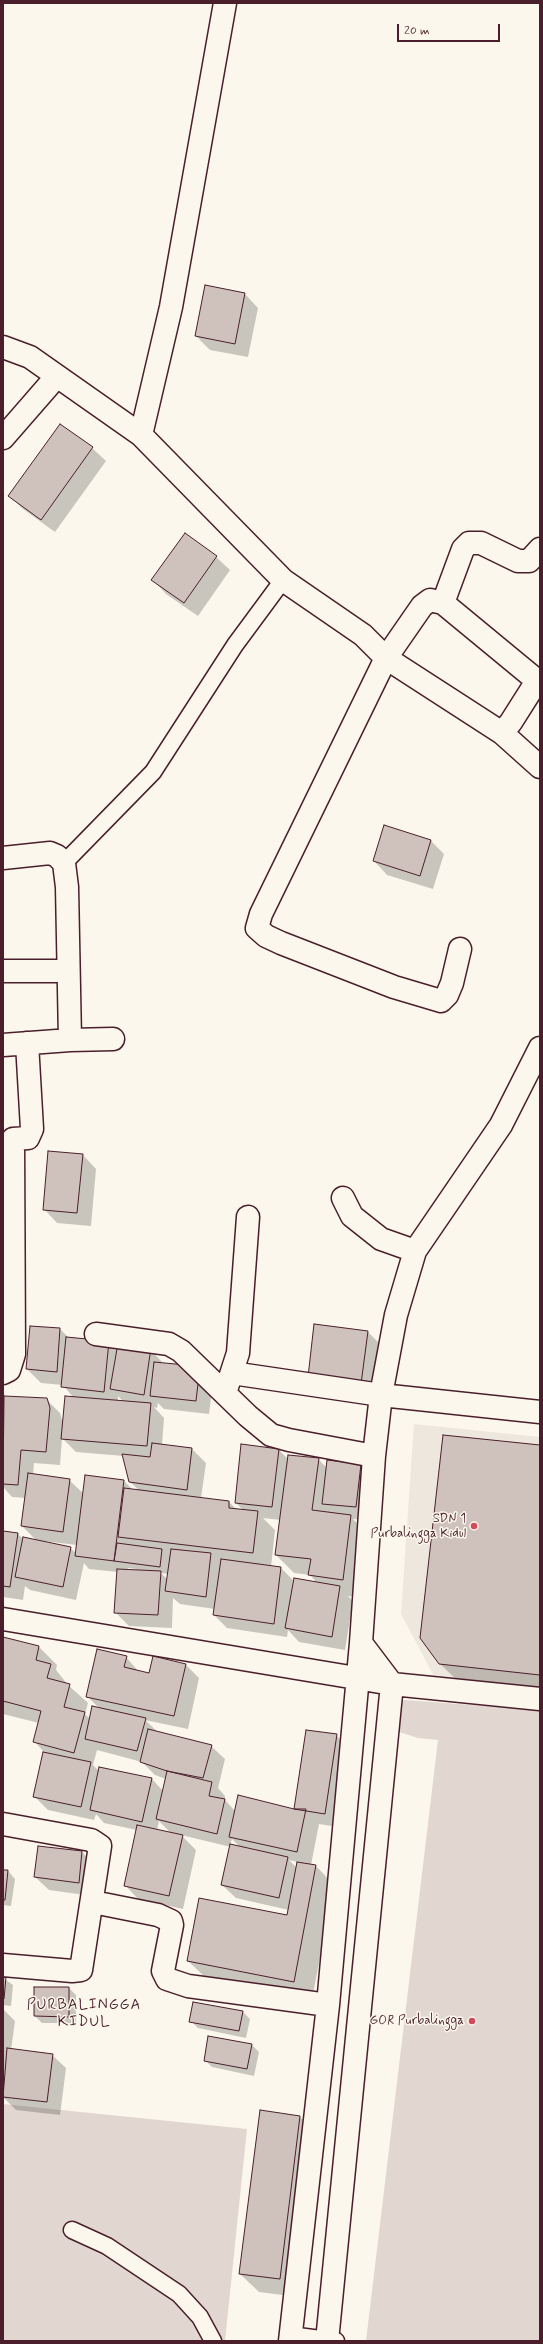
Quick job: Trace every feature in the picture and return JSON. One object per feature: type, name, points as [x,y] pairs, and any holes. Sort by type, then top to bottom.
[{"type":"street","points":[[141,435],[172,306],[225,3]]},
{"type":"street","points":[[3,346],[30,357],[141,435],[283,580],[363,635],[389,655],[507,728],[540,767]]},
{"type":"street","points":[[3,438],[57,376]]},
{"type":"street","points":[[443,602],[463,549],[469,543],[481,543],[518,561],[529,561],[540,548]]},
{"type":"street","points":[[460,949],[452,983],[447,995],[441,1001],[394,987],[280,943],[266,936],[257,928],[261,914],[389,655],[422,606],[430,600],[443,602],[535,687],[507,728]]},
{"type":"street","points":[[3,858],[50,853],[57,856],[64,863],[70,1040]]},
{"type":"street","points":[[3,971],[68,971]]},
{"type":"street","points":[[3,1046],[70,1040],[113,1039]]},
{"type":"street","points":[[3,1373],[9,1370],[14,1354],[13,1139],[28,1138],[32,1128],[27,1043]]},
{"type":"street","points":[[290,2338],[328,2005],[361,1643],[374,1456],[381,1395],[396,1315],[415,1251],[501,1125],[540,1048]]},
{"type":"street","points":[[343,1198],[352,1216],[381,1239],[415,1251]]},
{"type":"street","points":[[225,1393],[238,1353],[248,1217]]},
{"type":"street","points":[[96,1334],[169,1344],[181,1351],[271,1435],[289,1440],[374,1456]]},
{"type":"street","points":[[232,1373],[381,1395],[540,1412]]},
{"type":"street","points":[[3,1619],[392,1684],[540,1699]]},
{"type":"street","points":[[327,2341],[392,1684],[361,1643]]},
{"type":"street","points":[[3,1824],[91,1840],[100,1846],[93,1902],[80,1970],[72,1971],[3,1965]]},
{"type":"street","points":[[93,1902],[158,1915],[171,1921],[172,1925],[163,1971],[167,1979],[188,1986],[328,2005]]},
{"type":"lane","points":[[64,863],[153,772],[236,645],[283,580]]},
{"type":"lane","points":[[72,2230],[107,2246],[179,2294],[200,2317],[213,2341]]},
{"type":"lane","points":[[290,2338],[336,2341]]},
{"type":"shaded area","name":"SDN 1 Purbalingga Kidul","points":[[414,1424],[540,1437],[540,1688],[435,1678],[401,1614]]},
{"type":"shaded area","name":"GOR Purbalingga","points":[[391,1699],[540,1710],[540,2341],[366,2341],[438,1740],[418,1738],[393,1730]]},
{"type":"shaded area","points":[[3,2104],[247,2129],[225,2341],[3,2341]]},
{"type":"building","points":[[205,285],[245,293],[235,344],[195,336]]},
{"type":"building","points":[[60,424],[93,447],[41,520],[8,496]]},
{"type":"building","points":[[185,533],[217,556],[184,603],[151,580]]},
{"type":"building","points":[[384,825],[431,840],[420,876],[373,861]]},
{"type":"building","points":[[48,1151],[83,1154],[77,1213],[43,1210]]},
{"type":"building","points":[[314,1324],[368,1331],[361,1384],[308,1377]]},
{"type":"building","points":[[30,1326],[60,1328],[57,1372],[26,1369]]},
{"type":"building","points":[[66,1337],[109,1341],[104,1392],[61,1387]]},
{"type":"building","points":[[118,1343],[151,1348],[144,1395],[110,1389]]},
{"type":"building","points":[[154,1362],[186,1365],[199,1375],[196,1401],[150,1396]]},
{"type":"building","points":[[4,1396],[47,1398],[50,1408],[46,1452],[21,1450],[18,1485],[3,1484]]},
{"type":"building","points":[[65,1396],[151,1403],[147,1446],[61,1439]]},
{"type":"building","name":"SDN 1 Purbalingga Kidul","points":[[443,1435],[540,1445],[540,1675],[439,1664],[420,1638]]},
{"type":"building","points":[[152,1443],[192,1448],[187,1490],[129,1482],[122,1454],[150,1457]]},
{"type":"building","points":[[241,1444],[279,1449],[272,1507],[235,1503]]},
{"type":"building","points":[[288,1455],[319,1458],[312,1510],[351,1515],[343,1580],[308,1575],[311,1559],[275,1555]]},
{"type":"building","points":[[327,1460],[361,1464],[356,1507],[322,1504]]},
{"type":"building","points":[[28,1473],[70,1479],[63,1532],[21,1526]]},
{"type":"building","points":[[85,1475],[124,1480],[114,1561],[75,1556]]},
{"type":"building","points":[[124,1488],[229,1501],[229,1508],[258,1511],[253,1553],[118,1537]]},
{"type":"building","points":[[3,1531],[18,1533],[10,1587],[3,1586]]},
{"type":"building","points":[[23,1537],[71,1547],[63,1587],[15,1577]]},
{"type":"building","points":[[117,1543],[162,1549],[160,1567],[114,1561]]},
{"type":"building","points":[[171,1549],[211,1553],[206,1597],[165,1591]]},
{"type":"building","points":[[221,1559],[281,1567],[274,1624],[213,1615]]},
{"type":"building","points":[[117,1569],[161,1571],[158,1615],[114,1613]]},
{"type":"building","points":[[294,1578],[340,1586],[332,1637],[285,1628]]},
{"type":"building","points":[[3,1637],[39,1646],[36,1660],[51,1664],[47,1678],[70,1684],[64,1707],[85,1712],[74,1753],[33,1742],[41,1711],[3,1701]]},
{"type":"building","points":[[97,1649],[127,1656],[124,1667],[149,1673],[153,1656],[186,1664],[174,1716],[86,1697]]},
{"type":"building","points":[[92,1706],[146,1718],[137,1751],[85,1739]]},
{"type":"building","points":[[148,1729],[212,1745],[203,1778],[167,1771],[140,1762]]},
{"type":"building","points":[[306,1730],[337,1734],[325,1814],[294,1809]]},
{"type":"building","points":[[43,1752],[91,1762],[81,1807],[33,1797]]},
{"type":"building","points":[[99,1767],[152,1778],[142,1822],[90,1810]]},
{"type":"building","points":[[167,1771],[212,1782],[209,1796],[225,1799],[217,1834],[156,1819]]},
{"type":"building","points":[[238,1795],[294,1809],[306,1809],[297,1852],[229,1837]]},
{"type":"building","points":[[137,1825],[183,1835],[169,1896],[124,1886]]},
{"type":"building","points":[[230,1844],[288,1857],[279,1898],[221,1885]]},
{"type":"building","points":[[38,1846],[82,1851],[79,1883],[34,1877]]},
{"type":"building","points":[[297,1862],[316,1865],[294,1982],[187,1961],[199,1898],[287,1915]]},
{"type":"building","points":[[3,1870],[8,1870],[5,1900],[3,1900]]},
{"type":"building","points":[[3,1977],[6,1977],[4,1999],[3,1999]]},
{"type":"building","points":[[34,1987],[69,1987],[69,2017],[34,2016]]},
{"type":"building","points":[[193,2002],[243,2011],[239,2031],[189,2022]]},
{"type":"building","points":[[208,2036],[252,2044],[247,2069],[204,2061]]},
{"type":"building","points":[[7,2048],[53,2054],[47,2102],[3,2097]]},
{"type":"building","points":[[260,2110],[300,2116],[280,2279],[239,2274]]},
{"type":"place","name":"SDN 1 Purbalingga Kidul","points":[[474,1526]]},
{"type":"place","name":"GOR Purbalingga","points":[[472,2021]]},
{"type":"district","name":"PURBALINGGA KIDUL","points":[[84,2014]]}]
